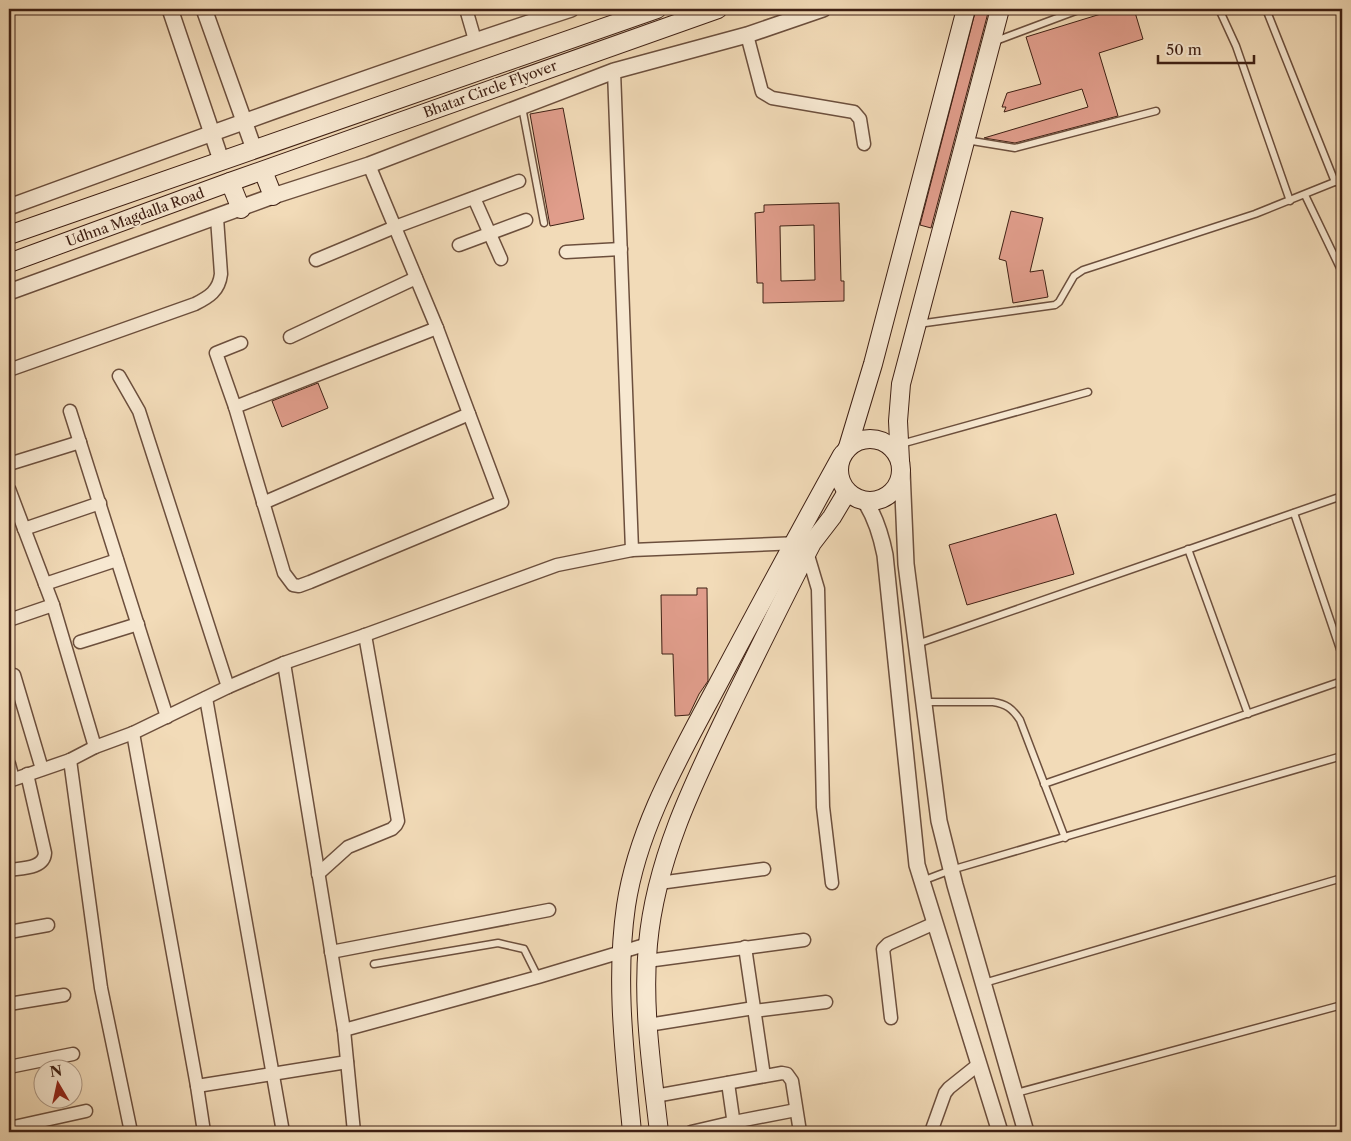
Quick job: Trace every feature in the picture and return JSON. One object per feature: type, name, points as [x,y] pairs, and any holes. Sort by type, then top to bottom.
[{"type":"main road","name":"Bhatar Circle Flyover","points":[[254,149],[657,9]]},
{"type":"main road","name":"Bhatar Circle Flyover","points":[[262,171],[718,9]]},
{"type":"main road","points":[[659,1132],[648,1025],[648,952],[653,908],[659,883],[688,796],[804,546],[845,451],[873,364],[966,9]]},
{"type":"main road","points":[[900,459],[891,447],[877,439],[866,438],[857,441],[845,451],[839,464],[838,474],[841,484],[855,498],[875,501],[885,498],[894,491],[899,482],[900,459],[898,421],[901,384],[1000,9]]},
{"type":"main road","name":"Udhna Magdalla Road","points":[[9,235],[254,149]]},
{"type":"main road","points":[[262,171],[273,196]]},
{"type":"main road","name":"Udhna Magdalla Road","points":[[9,263],[262,171]]},
{"type":"main road","points":[[230,182],[241,209]]},
{"type":"main road","points":[[632,1132],[622,1028],[621,950],[626,905],[641,846],[664,787],[804,546],[832,517],[847,492]]},
{"type":"street","points":[[170,9],[221,160]]},
{"type":"street","points":[[204,9],[254,149]]},
{"type":"street","points":[[466,9],[475,40]]},
{"type":"street","points":[[9,207],[475,40],[571,9]]},
{"type":"street","points":[[9,292],[217,218],[273,196],[369,165],[614,71],[747,35],[823,9]]},
{"type":"street","points":[[747,35],[759,86],[766,95],[772,98],[854,112],[860,119],[864,144]]},
{"type":"street","points":[[614,71],[632,550]]},
{"type":"street","points":[[242,343],[216,353],[235,407],[284,573],[293,585],[299,586],[502,502],[436,328],[369,165]]},
{"type":"street","points":[[316,260],[395,226],[519,181]]},
{"type":"street","points":[[474,198],[501,259]]},
{"type":"street","points":[[9,370],[195,304],[206,298],[215,291],[220,282],[217,218]]},
{"type":"street","points":[[459,245],[526,220]]},
{"type":"street","points":[[566,252],[621,249]]},
{"type":"street","points":[[290,337],[416,278]]},
{"type":"street","points":[[235,407],[436,328]]},
{"type":"street","points":[[119,376],[140,411],[228,687]]},
{"type":"street","points":[[70,411],[167,717]]},
{"type":"street","points":[[263,504],[469,414]]},
{"type":"street","points":[[9,464],[80,442]]},
{"type":"street","points":[[900,459],[906,564],[939,821],[951,870],[1026,1132]]},
{"type":"street","points":[[9,489],[14,518],[24,529],[53,605],[96,747]]},
{"type":"street","points":[[865,501],[874,515],[885,555],[917,865],[1000,1132]]},
{"type":"street","points":[[24,529],[100,503]]},
{"type":"street","points":[[9,764],[11,780],[70,760],[284,663],[365,636],[557,565],[632,550],[804,546],[818,589],[822,807],[832,883]]},
{"type":"street","points":[[45,584],[118,560]]},
{"type":"street","points":[[9,620],[53,605]]},
{"type":"street","points":[[80,642],[138,624]]},
{"type":"street","points":[[318,874],[348,847],[392,829],[398,821],[365,636]]},
{"type":"street","points":[[284,663],[344,1030],[354,1132]]},
{"type":"street","points":[[14,675],[42,769]]},
{"type":"street","points":[[206,698],[283,1132]]},
{"type":"street","points":[[133,733],[204,1132]]},
{"type":"street","points":[[70,760],[102,988],[131,1132]]},
{"type":"street","points":[[9,870],[37,865],[45,858],[27,774]]},
{"type":"street","points":[[659,883],[764,869]]},
{"type":"street","points":[[331,952],[549,910]]},
{"type":"street","points":[[891,1018],[883,949],[888,944],[935,923]]},
{"type":"street","points":[[9,932],[48,925]]},
{"type":"street","points":[[344,1030],[538,977],[621,950],[648,952],[745,947],[804,940]]},
{"type":"street","points":[[745,947],[764,1076]]},
{"type":"street","points":[[9,1004],[64,995]]},
{"type":"street","points":[[648,1025],[754,1009],[826,1002]]},
{"type":"street","points":[[9,1067],[73,1054]]},
{"type":"street","points":[[197,1086],[347,1062]]},
{"type":"street","points":[[931,1132],[945,1093],[979,1064]]},
{"type":"street","points":[[655,1096],[764,1076],[787,1074],[791,1078],[800,1132]]},
{"type":"street","points":[[728,1083],[734,1127]]},
{"type":"street","points":[[691,1132],[734,1127],[796,1110]]},
{"type":"street","points":[[9,1128],[86,1111]]},
{"type":"lane","points":[[992,43],[1081,9]]},
{"type":"lane","points":[[1219,9],[1236,46],[1290,200]]},
{"type":"lane","points":[[1266,9],[1335,182]]},
{"type":"lane","points":[[522,106],[544,223]]},
{"type":"lane","points":[[966,140],[1015,148],[1156,111]]},
{"type":"lane","points":[[917,324],[1055,305],[1059,302],[1074,276],[1083,270],[1250,216],[1342,179]]},
{"type":"lane","points":[[1305,195],[1342,272]]},
{"type":"lane","points":[[900,459],[1088,392]]},
{"type":"lane","points":[[916,644],[1342,496]]},
{"type":"lane","points":[[1294,513],[1342,655]]},
{"type":"lane","points":[[1188,549],[1248,714]]},
{"type":"lane","points":[[1044,784],[1342,681]]},
{"type":"lane","points":[[924,702],[993,702],[1013,709],[1020,720],[1064,838]]},
{"type":"lane","points":[[922,881],[951,870],[1342,756]]},
{"type":"lane","points":[[983,983],[1342,878]]},
{"type":"lane","points":[[374,964],[498,943],[524,949],[538,977]]},
{"type":"lane","points":[[1015,1094],[1342,1005]]},
{"type":"building","points":[[976,9],[989,9],[931,228],[920,225]]},
{"type":"building","points":[[1117,9],[1134,9],[1143,39],[1099,53],[1118,116],[1015,143],[984,138],[1088,107],[1082,89],[1004,112],[1006,107],[1002,107],[1007,93],[1041,84],[1026,37]]},
{"type":"building","points":[[563,108],[584,219],[550,226],[530,114]]},
{"type":"building","points":[[839,203],[841,281],[844,281],[844,301],[763,303],[763,283],[757,283],[755,213],[764,212],[764,205]],"holes":[[[814,225],[815,280],[781,281],[780,226]]]},
{"type":"building","points":[[1011,211],[1043,218],[1030,272],[1043,270],[1048,297],[1013,303],[1006,261],[999,259]]},
{"type":"building","points":[[318,383],[328,408],[282,427],[272,401]]},
{"type":"building","points":[[1056,514],[1074,574],[967,605],[949,545]]},
{"type":"building","points":[[697,588],[707,588],[708,681],[699,694],[689,715],[675,716],[673,654],[662,654],[661,595],[697,595]]}]
